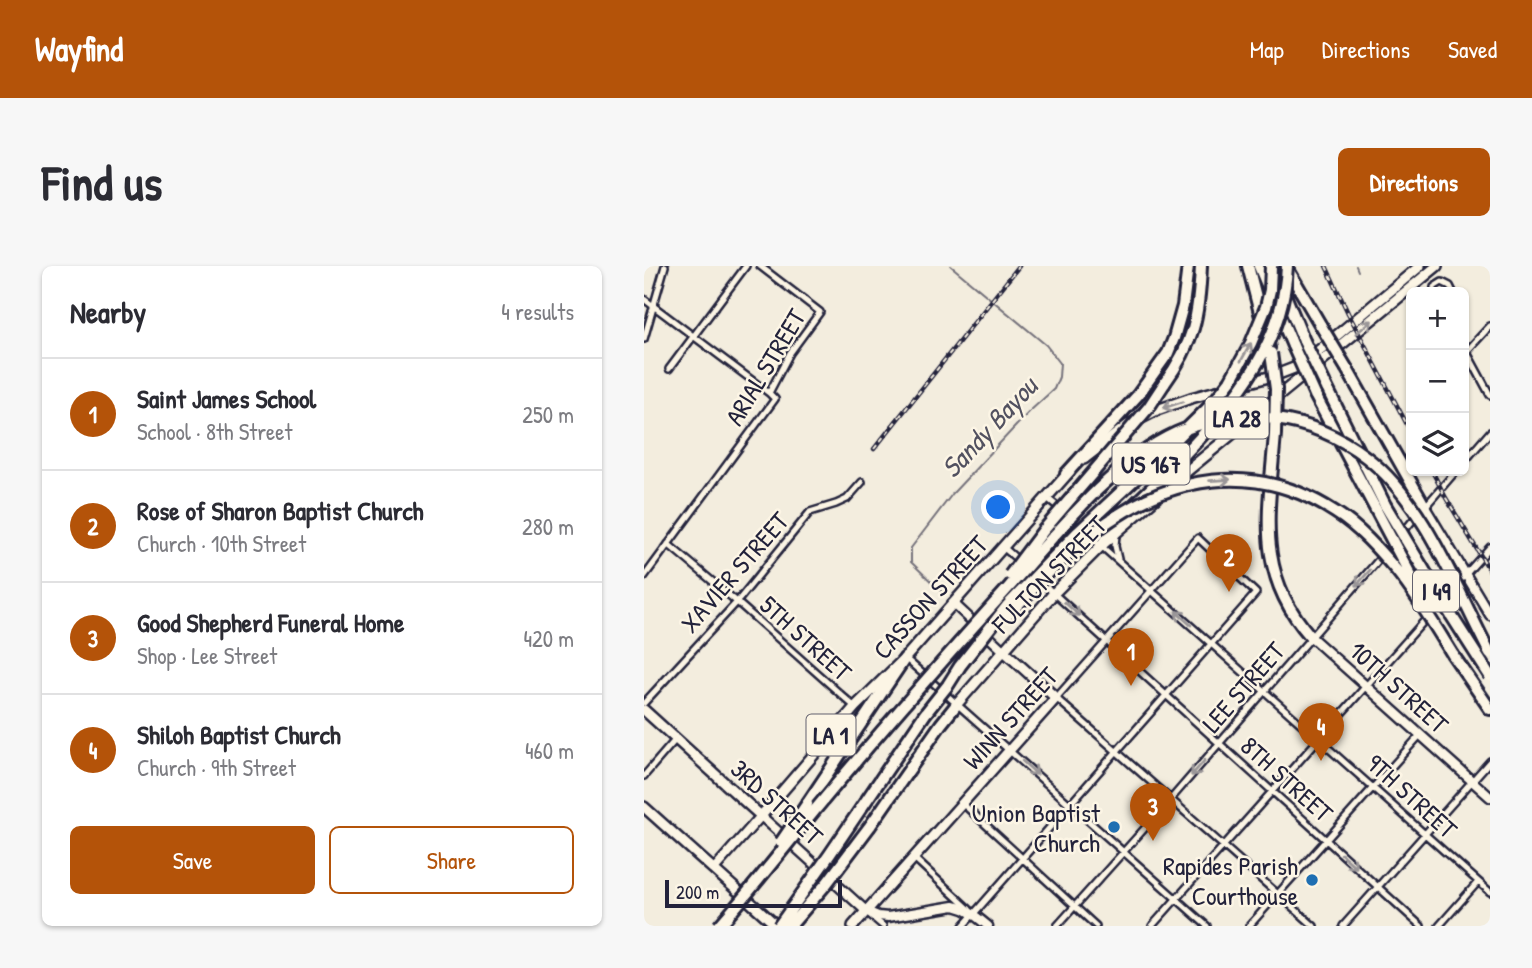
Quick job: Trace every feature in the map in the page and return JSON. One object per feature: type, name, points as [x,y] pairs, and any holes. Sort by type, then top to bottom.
[{"type":"highway","points":[[1066,474],[1139,395],[1168,353],[1181,314],[1188,266]]},
{"type":"highway","name":"US 167","points":[[719,926],[962,638],[1044,531],[1149,407],[1184,353],[1199,304],[1201,266]]},
{"type":"highway","points":[[1248,266],[1271,353],[1276,389],[1269,511],[1269,544],[1273,570],[1289,608],[1311,637]]},
{"type":"highway","name":"I 49","points":[[1259,266],[1315,396],[1381,507],[1490,676]]},
{"type":"highway","name":"US 167","points":[[778,926],[831,854],[925,714],[1007,606],[1204,412],[1230,381],[1251,343],[1266,307],[1272,266]]},
{"type":"highway","name":"I 49","points":[[1272,266],[1381,507],[1453,655],[1490,709]]},
{"type":"highway","points":[[1286,266],[1425,507]]},
{"type":"highway","points":[[1101,546],[1117,521],[1226,410],[1259,362],[1280,310],[1286,266]]},
{"type":"highway","name":"LA 28","points":[[962,638],[1091,497],[1134,459],[1164,439],[1193,426],[1254,417],[1283,419],[1322,431],[1364,455],[1390,479],[1443,558],[1490,653]]},
{"type":"highway","points":[[986,635],[1094,531],[1141,503],[1174,488],[1190,483],[1228,479],[1269,483],[1298,491],[1336,512],[1381,553],[1412,590],[1453,655]]},
{"type":"highway","points":[[737,906],[905,657]]},
{"type":"highway","points":[[790,926],[834,875],[957,704]]},
{"type":"main road","name":"CASSON STREET","points":[[714,869],[855,707],[905,657],[1066,474],[1128,425],[1157,410],[1294,368],[1311,357],[1420,266]]},
{"type":"main road","name":"FULTON STREET","points":[[957,704],[1054,593],[1101,546],[1181,476],[1437,266]]},
{"type":"main road","points":[[1425,507],[1490,615]]},
{"type":"main road","points":[[953,603],[1056,698]]},
{"type":"main road","name":"10TH STREET","points":[[1311,637],[1490,797]]},
{"type":"main road","name":"WINN STREET","points":[[853,926],[1056,698]]},
{"type":"main road","name":"3RD STREET","points":[[644,710],[866,911]]},
{"type":"main road","points":[[644,807],[778,926]]},
{"type":"main road","points":[[866,911],[888,917],[954,906],[974,914],[988,926]]},
{"type":"street","points":[[644,339],[665,266]]},
{"type":"street","points":[[669,369],[746,266]]},
{"type":"street","name":"ARIAL STREET","points":[[644,577],[775,399],[769,393],[790,353],[820,312],[760,266]]},
{"type":"street","points":[[1434,287],[1442,282],[1450,287]]},
{"type":"street","points":[[644,299],[769,393]]},
{"type":"street","points":[[1469,345],[1490,326]]},
{"type":"street","points":[[1466,350],[1490,395]]},
{"type":"street","points":[[1469,456],[1490,432]]},
{"type":"street","name":"LEE STREET","points":[[1057,926],[1452,476]]},
{"type":"street","name":"XAVIER STREET","points":[[644,703],[737,602],[810,512],[846,499],[862,482]]},
{"type":"street","name":"9TH STREET","points":[[1047,498],[1490,892]]},
{"type":"street","points":[[1117,532],[1114,540],[1119,562]]},
{"type":"street","name":"WINN STREET","points":[[1056,698],[1198,538],[1256,593],[1211,644]]},
{"type":"street","name":"5TH STREET","points":[[668,544],[855,707]]},
{"type":"street","name":"8TH STREET","points":[[1003,547],[1421,926]]},
{"type":"street","points":[[1152,926],[1490,547]]},
{"type":"street","points":[[963,926],[1211,644]]},
{"type":"street","points":[[905,657],[1207,926]]},
{"type":"street","points":[[1056,698],[1314,926]]},
{"type":"street","points":[[1249,926],[1421,734]]},
{"type":"street","points":[[644,776],[676,739]]},
{"type":"street","points":[[1343,926],[1490,761]]},
{"type":"street","points":[[962,803],[1096,926]]},
{"type":"street","points":[[914,858],[974,914]]},
{"type":"street","points":[[1439,926],[1478,881]]},
{"type":"street","name":"3RD STREET","points":[[866,911],[883,926]]},
{"type":"waterway","name":"Sandy Bayou","points":[[945,595],[911,562],[911,548],[953,493],[1054,389],[1059,377],[1060,363],[1046,345],[951,266]]},
{"type":"waterway","points":[[1356,266],[1358,271]]},
{"type":"railway","points":[[874,449],[1019,266]]},
{"type":"railway","points":[[1326,266],[1406,423]]},
{"type":"railway","points":[[1435,476],[1490,571]]},
{"type":"place","name":"Rose of Sharon Baptist Church","points":[[1229,592]]},
{"type":"place","name":"Saint James School","points":[[1131,686]]},
{"type":"place","name":"Shiloh Baptist Church","points":[[1321,761]]},
{"type":"place","name":"Union Baptist Church","points":[[1114,827]]},
{"type":"place","name":"Good Shepherd Funeral Home","points":[[1153,841]]},
{"type":"place","name":"Rapides Parish Courthouse","points":[[1312,880]]}]
